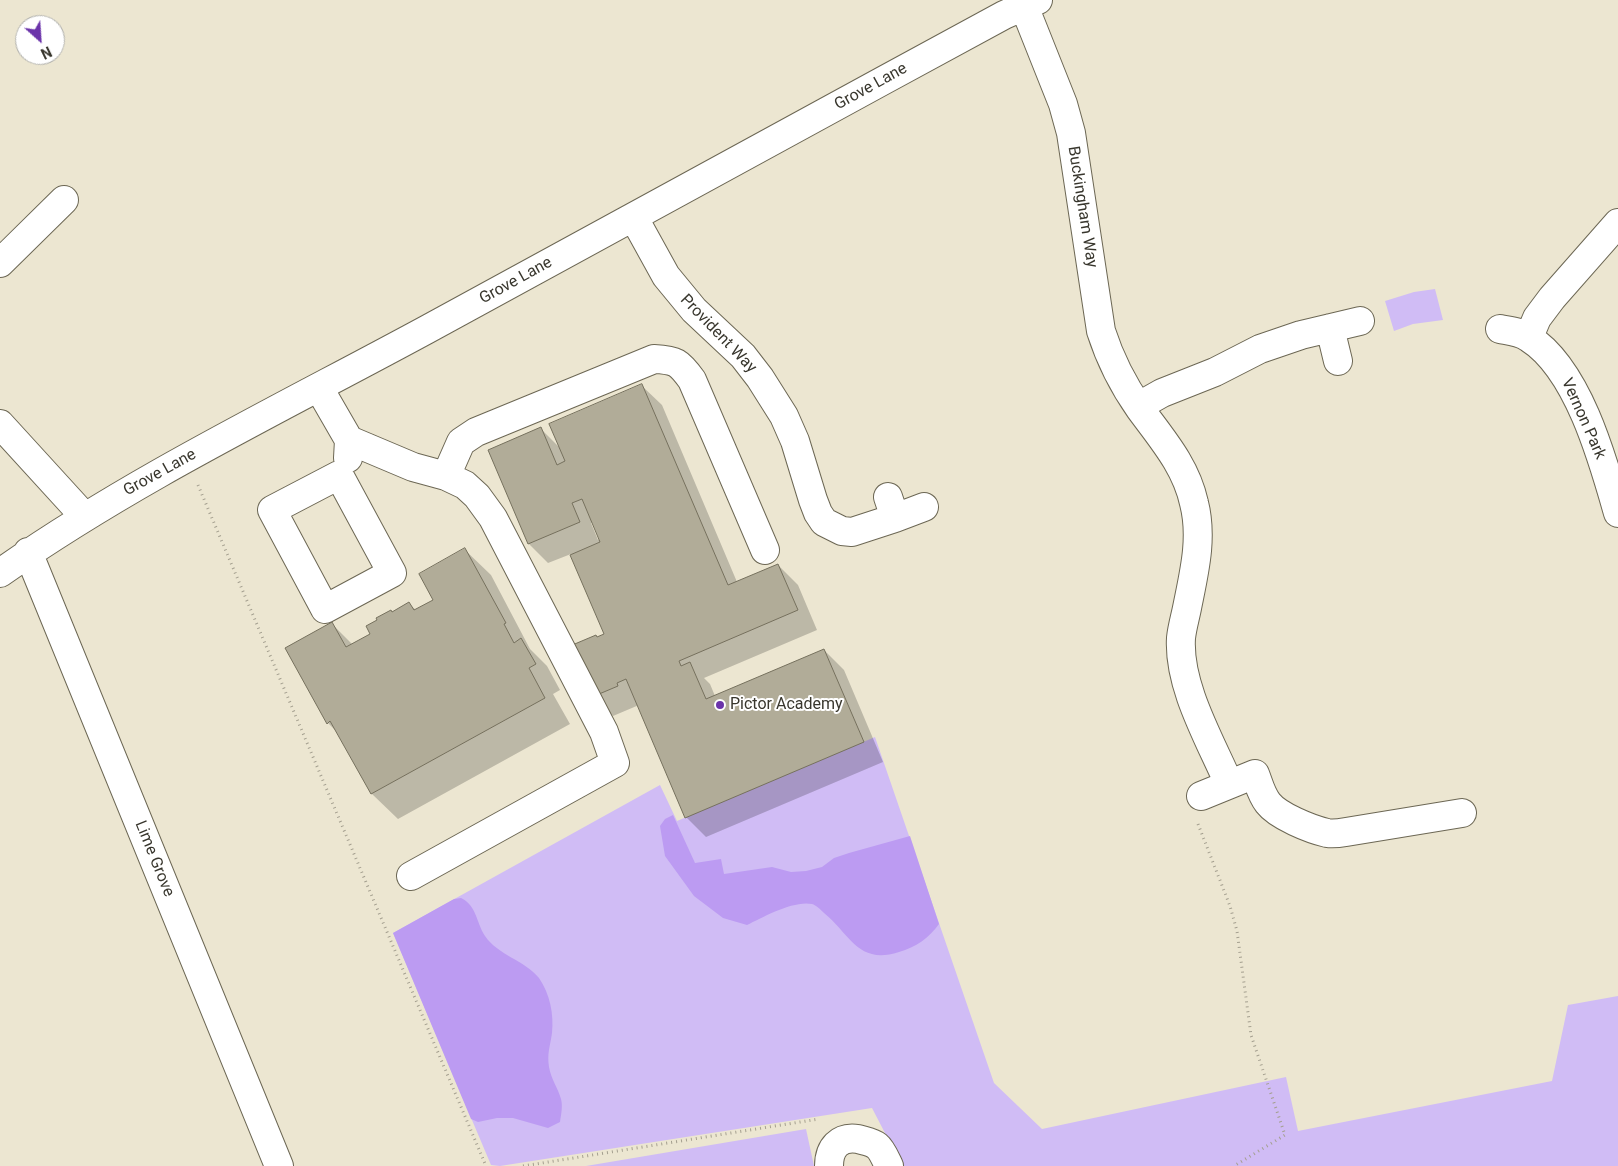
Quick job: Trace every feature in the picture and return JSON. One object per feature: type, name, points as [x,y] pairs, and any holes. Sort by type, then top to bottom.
[{"type":"street","name":"Grove Lane","points":[[0,572],[84,516],[192,455],[634,218],[1016,5]]},
{"type":"street","name":"Buckingham Way","points":[[1016,5],[1063,104],[1071,133],[1101,332],[1112,362],[1183,471],[1195,506],[1198,552],[1181,636],[1182,661],[1187,684],[1195,706],[1228,784]]},
{"type":"street","points":[[0,262],[64,200]]},
{"type":"street","name":"Provident Way","points":[[634,218],[656,259],[675,288],[694,310],[743,356],[760,378],[784,416],[795,441],[812,500],[824,522],[833,528],[852,532],[892,508],[924,507]]},
{"type":"street","points":[[1529,337],[1537,318],[1552,298],[1612,230]]},
{"type":"street","points":[[1139,406],[1162,393],[1215,372],[1260,349],[1301,335],[1360,321]]},
{"type":"street","points":[[1330,328],[1338,360]]},
{"type":"street","name":"Vernon Park","points":[[1500,329],[1529,337],[1549,354],[1564,375],[1593,432],[1618,513]]},
{"type":"street","points":[[446,476],[461,442],[476,432],[654,359],[670,360],[682,366],[692,380],[765,550]]},
{"type":"street","points":[[319,388],[349,440],[347,470],[339,474],[272,510],[324,609],[392,573],[339,474]]},
{"type":"street","points":[[0,424],[84,516]]},
{"type":"street","points":[[349,440],[413,467],[446,476],[465,486],[477,496],[493,518],[604,732],[615,763],[410,876]]},
{"type":"street","name":"Lime Grove","points":[[28,552],[279,1166]]},
{"type":"street","points":[[1202,796],[1255,774],[1262,793],[1278,813],[1317,830],[1329,833],[1346,832],[1462,813]]},
{"type":"street","points":[[829,1166],[832,1150],[838,1142],[847,1139],[867,1141],[878,1146],[889,1166]]},
{"type":"path","points":[[192,455],[198,483],[486,1166]]},
{"type":"path","points":[[1202,796],[1196,819],[1238,931],[1251,1035],[1285,1135],[1234,1166]]},
{"type":"path","points":[[523,1166],[825,1118],[834,1118],[840,1122],[847,1139]]},
{"type":"shaded area","points":[[1435,289],[1443,320],[1413,324],[1394,331],[1385,301],[1414,292]]},
{"type":"shaded area","points":[[875,737],[994,1083],[1042,1129],[1286,1077],[1298,1131],[1552,1081],[1568,1005],[1618,996],[1618,1166],[898,1166],[886,1135],[872,1108],[500,1166],[491,1165],[393,933],[660,785],[677,821]]},
{"type":"shaded area","points":[[673,815],[695,863],[721,859],[724,874],[772,867],[791,872],[806,871],[822,867],[834,858],[910,836],[939,924],[931,934],[916,945],[885,955],[864,951],[856,946],[812,904],[796,904],[747,925],[723,918],[694,896],[665,856],[660,826],[665,819]]},
{"type":"shaded area","points":[[461,898],[470,905],[490,943],[533,972],[539,978],[546,991],[552,1019],[549,1067],[562,1105],[560,1122],[548,1128],[513,1118],[497,1118],[478,1122],[471,1119],[393,933],[454,899]]},
{"type":"shaded area","points":[[806,1129],[814,1166],[586,1166]]},
{"type":"building","points":[[642,384],[728,585],[778,564],[798,610],[679,661],[681,666],[690,662],[706,699],[824,649],[864,742],[685,818],[626,679],[617,683],[618,686],[592,697],[570,646],[596,635],[597,637],[604,634],[570,555],[600,542],[582,499],[572,503],[580,522],[528,544],[488,450],[541,427],[557,465],[565,461],[549,424]]},
{"type":"building","points":[[465,548],[506,623],[504,624],[514,643],[521,638],[536,664],[529,668],[545,698],[371,794],[330,721],[327,724],[285,648],[332,622],[346,647],[370,634],[366,626],[377,620],[376,618],[391,610],[392,612],[409,602],[414,610],[433,600],[419,574]]},
{"type":"place","name":"Pictor Academy","points":[[720,705]]}]
